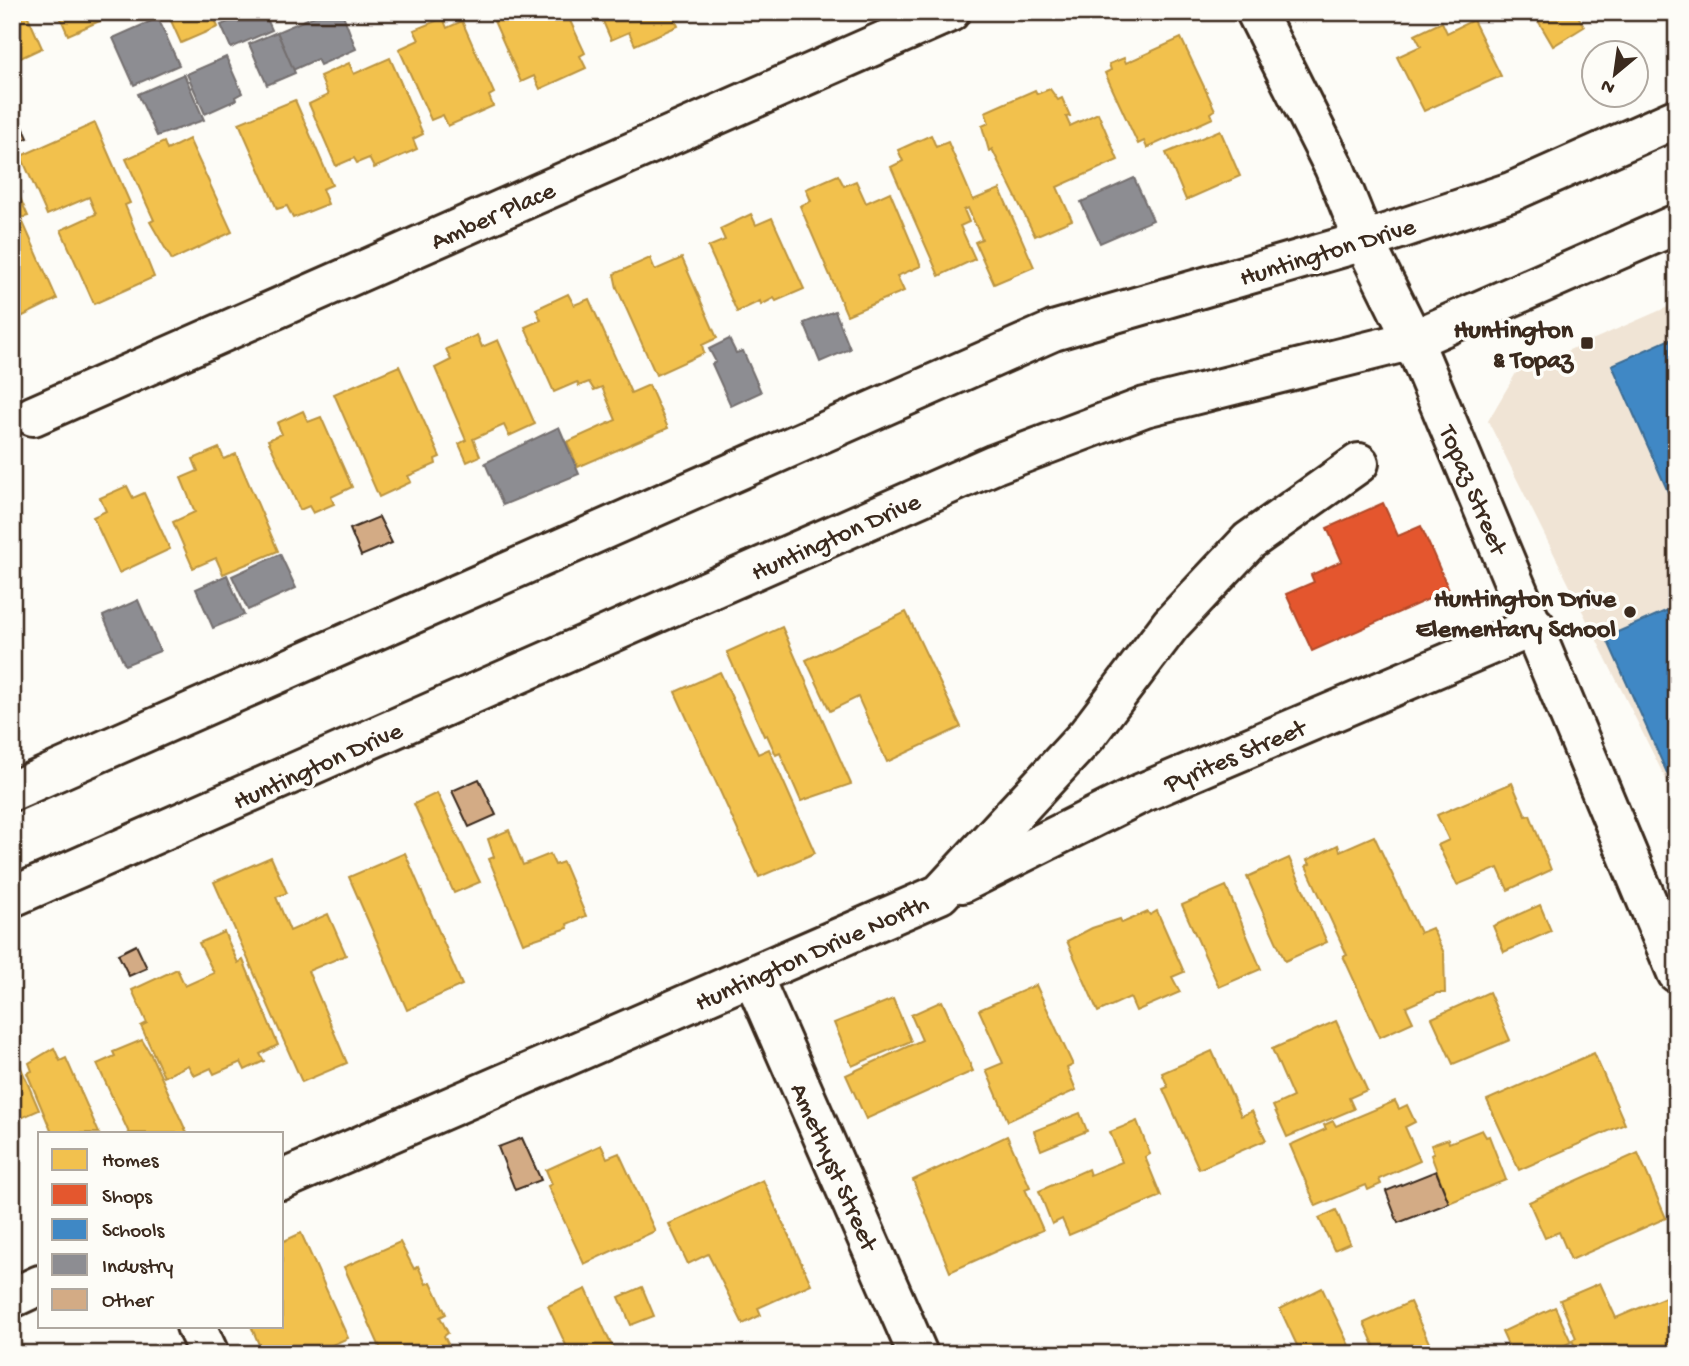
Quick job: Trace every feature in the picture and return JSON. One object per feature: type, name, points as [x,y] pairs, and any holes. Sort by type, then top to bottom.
[{"type":"street","name":"Amber Place","points":[[33,416],[950,12]]},
{"type":"street","name":"Topaz Street","points":[[1255,12],[1334,167],[1364,241],[1413,340],[1535,626],[1677,973]]},
{"type":"street","name":"Huntington Drive","points":[[12,791],[1053,331],[1364,241],[1511,192],[1677,118]]},
{"type":"street","name":"Huntington Drive","points":[[12,897],[995,464],[1144,407],[1413,340],[1677,224]]},
{"type":"street","name":"Huntington Drive North","points":[[284,1179],[940,894],[1087,735],[1171,624],[1249,541],[1359,463]]},
{"type":"street","name":"Pyrites Street","points":[[940,894],[1142,793],[1535,626]]},
{"type":"street","name":"Amethyst Street","points":[[753,977],[918,1354]]},
{"type":"street","points":[[12,1298],[38,1287]]},
{"type":"street","points":[[197,1328],[209,1354]]},
{"type":"shaded area","name":"Huntington Drive Elementary School","points":[[1677,303],[1677,802],[1488,421],[1516,373]]},
{"type":"building: Homes","points":[[12,12],[26,12],[42,48],[12,62]]},
{"type":"building: Homes","points":[[58,12],[120,12],[68,35]]},
{"type":"building: Homes","points":[[167,12],[212,12],[218,27],[181,43]]},
{"type":"building: Homes","points":[[490,12],[566,12],[585,53],[580,56],[586,68],[540,89],[534,76],[521,82]]},
{"type":"building: Homes","points":[[599,12],[672,12],[678,26],[635,45],[629,32],[611,40]]},
{"type":"building: Homes","points":[[1533,12],[1576,12],[1584,27],[1553,46]]},
{"type":"building: Homes","points":[[443,18],[447,28],[462,21],[494,93],[489,96],[493,106],[448,126],[443,115],[431,120],[399,49],[419,40],[414,30]]},
{"type":"building: Homes","points":[[1473,20],[1501,76],[1424,111],[1397,57],[1421,46],[1415,35],[1442,22],[1447,33]]},
{"type":"building: Homes","points":[[1181,38],[1215,110],[1211,113],[1213,118],[1147,148],[1144,141],[1138,144],[1105,73],[1111,70],[1109,64],[1124,58],[1126,63]]},
{"type":"building: Homes","points":[[390,58],[423,134],[413,139],[417,149],[374,168],[369,158],[357,163],[354,158],[336,166],[309,104],[328,95],[320,76],[349,63],[354,74]]},
{"type":"building: Homes","points":[[1050,89],[1058,100],[1062,98],[1070,116],[1066,117],[1070,126],[1098,113],[1118,160],[1057,187],[1072,220],[1035,236],[992,149],[989,151],[982,126],[989,123],[985,112],[1035,90],[1037,94]]},
{"type":"building: Homes","points":[[295,100],[332,185],[322,189],[328,204],[293,218],[287,206],[277,209],[239,123]]},
{"type":"building: Homes","points":[[95,123],[130,203],[125,205],[154,277],[94,304],[61,230],[96,214],[89,197],[47,215],[21,156]]},
{"type":"building: Homes","points":[[1220,130],[1240,176],[1186,200],[1166,153]]},
{"type":"building: Homes","points":[[931,135],[936,147],[948,142],[973,200],[1000,189],[1034,267],[994,284],[975,242],[982,239],[968,208],[964,210],[969,222],[960,226],[975,259],[939,276],[891,167],[903,161],[898,150]]},
{"type":"building: Homes","points":[[189,139],[232,232],[172,260],[150,222],[154,220],[126,159],[164,142],[167,150]]},
{"type":"building: Homes","points":[[838,175],[844,186],[856,181],[866,203],[890,192],[921,266],[897,276],[904,291],[847,315],[800,206],[811,201],[806,189]]},
{"type":"building: Homes","points":[[20,198],[28,216],[21,218],[57,299],[12,319],[12,202]]},
{"type":"building: Homes","points":[[751,214],[756,225],[772,218],[804,289],[776,301],[774,298],[761,305],[760,301],[737,312],[708,247],[725,240],[720,229]]},
{"type":"building: Homes","points":[[650,258],[655,270],[682,258],[717,338],[702,345],[704,353],[656,375],[617,288],[614,274]]},
{"type":"building: Homes","points":[[568,294],[574,305],[589,299],[631,393],[649,385],[668,428],[578,467],[567,442],[616,420],[602,387],[594,390],[589,382],[579,386],[577,382],[554,392],[525,327],[541,320],[536,309]]},
{"type":"building: Homes","points":[[477,335],[482,347],[498,340],[535,424],[509,436],[504,425],[473,439],[480,456],[467,462],[459,444],[466,440],[435,368],[451,360],[446,349]]},
{"type":"building: Homes","points":[[399,366],[440,457],[435,459],[436,464],[408,476],[411,482],[379,497],[334,394]]},
{"type":"building: Homes","points":[[303,411],[308,422],[321,417],[352,487],[331,497],[334,504],[313,513],[309,506],[300,510],[268,440],[282,434],[277,423]]},
{"type":"building: Homes","points":[[219,448],[224,459],[236,454],[278,551],[223,574],[216,558],[193,568],[173,522],[195,512],[181,478],[198,471],[193,459]]},
{"type":"building: Homes","points":[[127,486],[133,498],[144,493],[170,549],[119,573],[93,517],[106,511],[100,498]]},
{"type":"building: Homes","points":[[906,612],[961,727],[887,762],[858,697],[830,711],[806,660]]},
{"type":"building: Homes","points":[[782,627],[851,784],[801,801],[780,753],[776,755],[767,735],[764,736],[727,652]]},
{"type":"building: Homes","points":[[720,672],[758,754],[769,749],[815,853],[759,877],[675,692]]},
{"type":"building: Homes","points":[[1512,783],[1526,816],[1530,815],[1551,870],[1508,890],[1498,868],[1457,885],[1438,845],[1449,840],[1437,815]]},
{"type":"building: Homes","points":[[437,793],[480,882],[454,893],[414,804]]},
{"type":"building: Homes","points":[[509,830],[523,865],[550,854],[555,865],[563,862],[586,916],[567,924],[568,928],[523,943],[489,859],[494,857],[488,839]]},
{"type":"building: Homes","points":[[1374,836],[1420,933],[1432,928],[1444,953],[1445,993],[1437,993],[1406,1007],[1413,1022],[1380,1037],[1343,956],[1347,955],[1306,866],[1310,864],[1307,860],[1338,845],[1340,851]]},
{"type":"building: Homes","points":[[405,853],[462,985],[407,1010],[349,877]]},
{"type":"building: Homes","points":[[271,857],[287,893],[276,897],[290,931],[328,914],[346,955],[308,971],[347,1063],[302,1082],[214,882]]},
{"type":"building: Homes","points":[[1289,858],[1327,942],[1285,961],[1247,877]]},
{"type":"building: Homes","points":[[1226,886],[1261,969],[1219,987],[1182,905]]},
{"type":"building: Homes","points":[[1540,905],[1551,931],[1504,952],[1493,926]]},
{"type":"building: Homes","points":[[1157,911],[1184,972],[1172,977],[1180,992],[1136,1011],[1130,997],[1098,1012],[1067,941],[1092,928],[1120,919],[1122,923]]},
{"type":"building: Homes","points":[[224,932],[238,963],[243,960],[278,1045],[260,1054],[264,1061],[245,1070],[241,1062],[214,1074],[211,1068],[194,1076],[188,1065],[164,1077],[141,1026],[147,1023],[132,990],[177,969],[185,986],[214,973],[199,943]]},
{"type":"building: Homes","points":[[1036,985],[1073,1065],[1067,1068],[1076,1090],[1008,1121],[986,1070],[1003,1063],[979,1010]]},
{"type":"building: Homes","points":[[1489,992],[1510,1040],[1453,1064],[1432,1018]]},
{"type":"building: Homes","points":[[893,999],[911,1041],[852,1066],[834,1023]]},
{"type":"building: Homes","points":[[942,1001],[973,1071],[866,1119],[846,1075],[922,1040],[911,1015]]},
{"type":"building: Homes","points":[[1336,1021],[1367,1090],[1349,1098],[1354,1109],[1287,1137],[1273,1106],[1293,1097],[1272,1049]]},
{"type":"building: Homes","points":[[142,1040],[187,1132],[129,1132],[97,1064],[115,1056],[113,1052]]},
{"type":"building: Homes","points":[[12,1047],[39,1110],[12,1122]]},
{"type":"building: Homes","points":[[54,1048],[60,1061],[66,1058],[99,1132],[52,1132],[27,1073],[32,1071],[29,1063]]},
{"type":"building: Homes","points":[[1212,1051],[1241,1116],[1252,1111],[1266,1140],[1199,1169],[1163,1089],[1168,1087],[1162,1073]]},
{"type":"building: Homes","points":[[1594,1053],[1625,1124],[1519,1170],[1487,1100]]},
{"type":"building: Homes","points":[[1395,1101],[1399,1109],[1407,1105],[1415,1122],[1405,1127],[1420,1161],[1379,1179],[1381,1184],[1368,1190],[1366,1185],[1316,1206],[1290,1145],[1326,1129],[1324,1125],[1333,1121],[1336,1126]]},
{"type":"building: Homes","points":[[1080,1113],[1087,1131],[1041,1150],[1034,1131]]},
{"type":"building: Homes","points":[[1137,1121],[1150,1154],[1145,1157],[1161,1196],[1069,1235],[1062,1219],[1052,1224],[1039,1191],[1088,1169],[1090,1175],[1122,1162],[1110,1132]]},
{"type":"building: Homes","points":[[1482,1130],[1486,1137],[1489,1136],[1506,1180],[1449,1203],[1431,1155],[1434,1153],[1431,1145],[1448,1139],[1449,1143]]},
{"type":"building: Homes","points":[[1007,1136],[1030,1187],[1025,1189],[1043,1230],[950,1272],[913,1180]]},
{"type":"building: Homes","points":[[601,1145],[607,1158],[619,1153],[655,1231],[584,1264],[548,1186],[552,1184],[546,1170]]},
{"type":"building: Homes","points":[[1638,1153],[1666,1218],[1571,1260],[1559,1232],[1545,1238],[1529,1202]]},
{"type":"building: Homes","points":[[763,1180],[811,1284],[758,1308],[761,1315],[743,1324],[708,1254],[688,1264],[669,1224]]},
{"type":"building: Homes","points":[[1336,1210],[1350,1243],[1334,1250],[1319,1218]]},
{"type":"building: Homes","points":[[301,1233],[348,1338],[312,1354],[263,1354],[252,1328],[284,1328],[284,1241]]},
{"type":"building: Homes","points":[[400,1242],[414,1269],[418,1266],[426,1284],[431,1282],[446,1314],[440,1317],[448,1333],[444,1336],[448,1344],[428,1354],[383,1354],[344,1267]]},
{"type":"building: Homes","points":[[1600,1283],[1616,1318],[1677,1292],[1677,1354],[1578,1354],[1572,1340],[1576,1338],[1560,1300]]},
{"type":"building: Homes","points":[[642,1287],[654,1316],[631,1325],[619,1297]]},
{"type":"building: Homes","points":[[1322,1288],[1353,1354],[1301,1354],[1280,1309]]},
{"type":"building: Homes","points":[[586,1289],[617,1354],[570,1354],[548,1306]]},
{"type":"building: Homes","points":[[1410,1302],[1431,1347],[1415,1354],[1378,1354],[1364,1323]]},
{"type":"building: Homes","points":[[1555,1307],[1571,1342],[1547,1354],[1512,1354],[1502,1332]]},
{"type":"building: Shops","points":[[1383,503],[1398,536],[1421,526],[1449,590],[1312,651],[1286,594],[1314,582],[1311,575],[1342,561],[1327,528]]},
{"type":"building: Schools","points":[[1677,336],[1677,512],[1612,365]]},
{"type":"building: Schools","points":[[1677,606],[1677,795],[1606,637]]},
{"type":"building: Industry","points":[[230,12],[264,12],[272,30],[231,48],[221,25],[233,20]]},
{"type":"building: Industry","points":[[324,12],[342,12],[356,49],[320,65],[317,59],[293,70],[277,32]]},
{"type":"building: Industry","points":[[158,18],[179,65],[134,85],[113,38]]},
{"type":"building: Industry","points":[[277,32],[295,73],[267,85],[249,44]]},
{"type":"building: Industry","points":[[226,57],[242,93],[235,97],[236,100],[205,114],[187,74]]},
{"type":"building: Industry","points":[[184,74],[204,120],[157,136],[138,94]]},
{"type":"building: Industry","points":[[1134,178],[1153,220],[1100,243],[1081,202]]},
{"type":"building: Industry","points":[[835,311],[850,349],[820,362],[804,323]]},
{"type":"building: Industry","points":[[729,339],[736,353],[743,351],[761,392],[731,406],[712,364],[716,362],[709,349]]},
{"type":"building: Industry","points":[[559,427],[579,474],[503,505],[485,463]]},
{"type":"building: Industry","points":[[280,554],[296,588],[248,610],[232,576]]},
{"type":"building: Industry","points":[[227,575],[244,615],[213,628],[196,589]]},
{"type":"building: Industry","points":[[138,600],[160,651],[125,665],[103,616]]},
{"type":"building: Other","points":[[14,106],[28,138],[12,145],[12,107]]},
{"type":"building: Other","points":[[379,517],[392,543],[361,556],[350,529]]},
{"type":"building: Other","points":[[479,779],[496,815],[469,827],[452,791]]},
{"type":"building: Other","points":[[136,945],[147,968],[129,976],[118,954]]},
{"type":"building: Other","points":[[522,1138],[541,1180],[515,1190],[498,1147]]},
{"type":"building: Other","points":[[1436,1171],[1449,1203],[1398,1223],[1386,1191]]},
{"type":"place","name":"Huntington & Topaz","points":[[1587,343]]},
{"type":"place","name":"Huntington Drive Elementary School","points":[[1630,612]]}]
